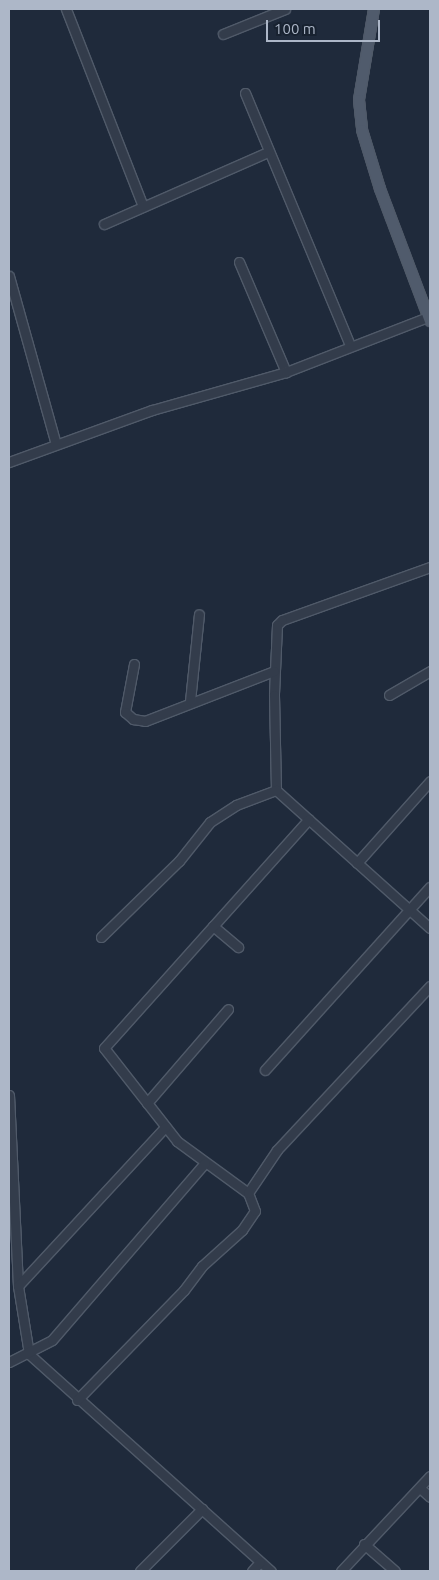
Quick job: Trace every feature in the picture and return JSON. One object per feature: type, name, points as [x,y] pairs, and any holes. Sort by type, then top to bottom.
[{"type":"main road","points":[[374,9],[359,100],[362,130],[380,189],[429,319]]},
{"type":"street","points":[[66,9],[143,207]]},
{"type":"street","points":[[223,34],[285,9]]},
{"type":"street","points":[[245,93],[350,346]]},
{"type":"street","points":[[104,224],[268,152]]},
{"type":"street","points":[[239,262],[286,372]]},
{"type":"street","points":[[9,276],[56,444]]},
{"type":"street","points":[[9,462],[152,410],[286,372],[350,346],[429,319]]},
{"type":"street","points":[[430,567],[282,620],[277,625],[274,671],[276,790],[408,911],[430,928]]},
{"type":"street","points":[[190,701],[199,614]]},
{"type":"street","points":[[134,664],[125,705],[128,716],[145,721],[190,701],[274,671]]},
{"type":"street","points":[[389,695],[430,671]]},
{"type":"street","points":[[357,863],[430,781]]},
{"type":"street","points":[[101,937],[179,861],[210,822],[236,805],[276,790]]},
{"type":"street","points":[[78,1400],[184,1290],[202,1266],[242,1230],[255,1211],[248,1192],[205,1163],[165,1127],[104,1048],[309,819]]},
{"type":"street","points":[[265,1070],[430,887]]},
{"type":"street","points":[[213,926],[238,948]]},
{"type":"street","points":[[248,1192],[277,1150],[430,986]]},
{"type":"street","points":[[147,1103],[228,1009]]},
{"type":"street","points":[[9,1095],[18,1286],[29,1354],[78,1400],[271,1571]]},
{"type":"street","points":[[18,1286],[165,1127]]},
{"type":"street","points":[[9,1362],[29,1354],[52,1340],[205,1163]]},
{"type":"street","points":[[341,1571],[364,1544],[421,1489],[430,1476]]},
{"type":"street","points":[[421,1489],[430,1498]]},
{"type":"street","points":[[140,1571],[202,1509]]},
{"type":"street","points":[[364,1544],[395,1571]]},
{"type":"street","points":[[252,1571],[260,1562]]}]
